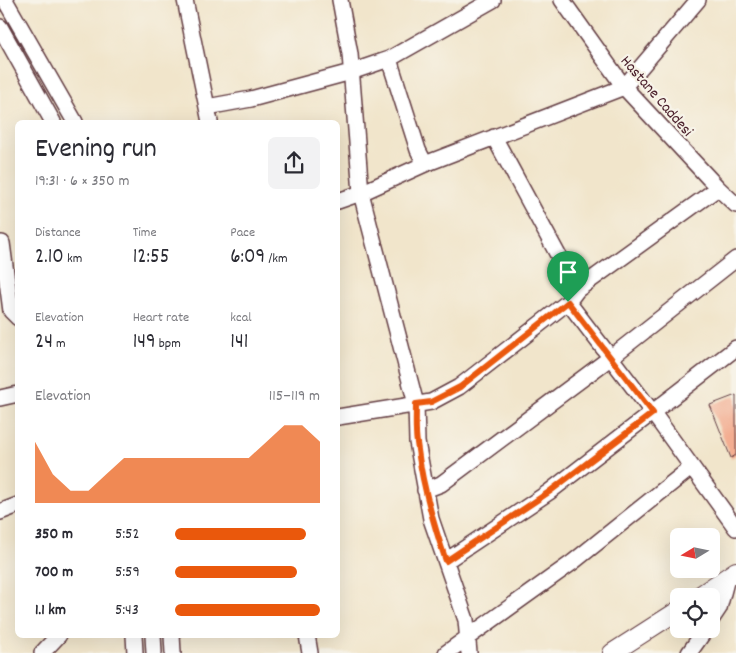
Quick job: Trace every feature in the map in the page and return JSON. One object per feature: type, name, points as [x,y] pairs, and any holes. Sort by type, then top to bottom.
[{"type":"street","points":[[5,0],[74,120]]},
{"type":"street","points":[[185,0],[210,120]]},
{"type":"street","points":[[340,0],[350,54],[361,194],[416,404],[417,442],[425,490],[432,519],[466,620],[468,646]]},
{"type":"street","points":[[207,107],[251,99],[351,72],[389,59],[493,0]]},
{"type":"street","name":"Hastane Caddesi","points":[[562,0],[624,87],[736,205]]},
{"type":"street","points":[[340,200],[361,194],[425,164],[624,87],[698,0]]},
{"type":"street","points":[[0,28],[52,120]]},
{"type":"street","points":[[389,59],[418,150],[425,164]]},
{"type":"street","points":[[494,137],[573,296],[610,358],[653,413],[736,528]]},
{"type":"street","points":[[340,417],[431,402],[460,387],[573,296],[718,188]]},
{"type":"street","points":[[2,243],[3,280],[11,311],[15,315]]},
{"type":"street","points":[[425,490],[441,484],[610,358],[736,259]]},
{"type":"street","points":[[446,561],[549,492],[736,348]]},
{"type":"street","points":[[0,398],[15,395]]},
{"type":"street","points":[[446,653],[468,646],[692,467]]},
{"type":"street","points":[[0,512],[15,506]]},
{"type":"street","points":[[711,588],[731,575]]},
{"type":"street","points":[[720,603],[731,575]]},
{"type":"street","points":[[612,653],[670,616]]},
{"type":"street","points":[[42,653],[56,638]]},
{"type":"street","points":[[134,638],[135,653]]},
{"type":"street","points":[[153,638],[154,653]]},
{"type":"street","points":[[172,638],[173,653]]},
{"type":"street","points":[[308,638],[310,653]]},
{"type":"street","points":[[689,653],[700,638]]},
{"type":"building","points":[[736,395],[736,455],[731,458],[710,405]]},
{"type":"route","points":[[568,302],[653,413],[549,492],[446,561],[432,519],[425,490],[417,442],[416,404],[431,402],[460,387],[568,302]]}]
